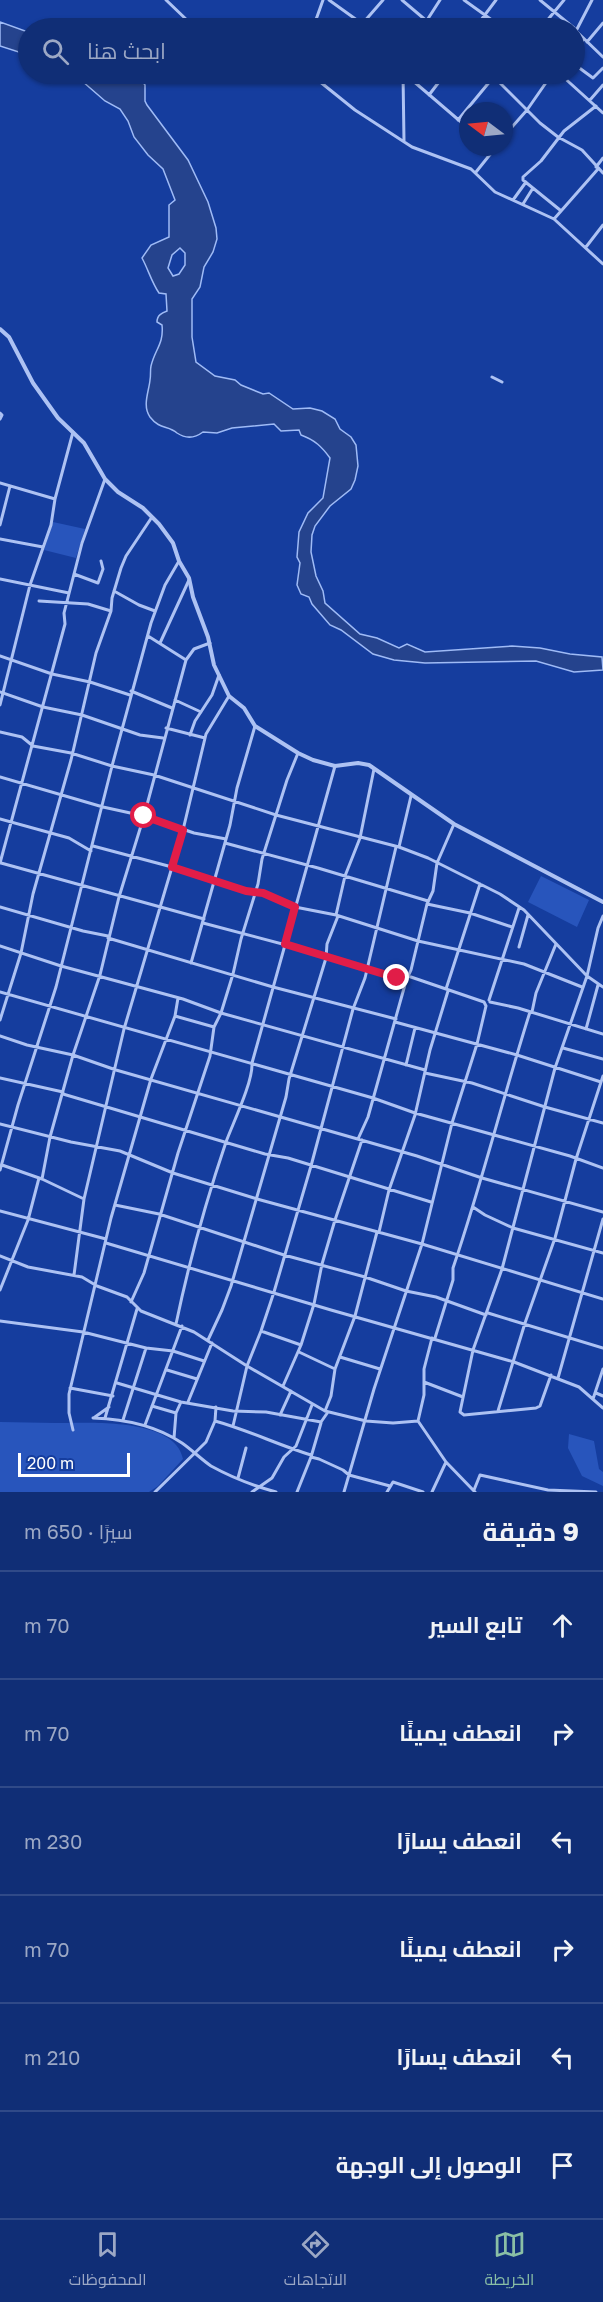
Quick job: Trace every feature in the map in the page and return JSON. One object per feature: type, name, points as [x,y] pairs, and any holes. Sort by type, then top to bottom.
[{"type":"street","points":[[166,0],[185,18]]},
{"type":"street","points":[[317,18],[323,0]]},
{"type":"street","points":[[329,0],[354,18]]},
{"type":"street","points":[[368,18],[383,0]]},
{"type":"street","points":[[402,0],[423,18]]},
{"type":"street","points":[[428,18],[440,0]]},
{"type":"street","points":[[464,0],[489,18]]},
{"type":"street","points":[[481,18],[496,0]]},
{"type":"street","points":[[540,0],[562,18]]},
{"type":"street","points":[[550,18],[564,0]]},
{"type":"street","points":[[581,18],[592,0]]},
{"type":"street","points":[[603,23],[586,40],[603,57]]},
{"type":"street","points":[[585,72],[593,78],[603,68]]},
{"type":"street","points":[[324,84],[355,110],[412,147],[461,164],[476,172],[495,192],[554,219],[603,264]]},
{"type":"street","points":[[404,84],[404,141]]},
{"type":"street","points":[[416,84],[458,120],[486,84]]},
{"type":"street","points":[[429,95],[437,84]]},
{"type":"street","points":[[503,84],[527,110],[558,137],[582,150],[603,173]]},
{"type":"street","points":[[513,126],[545,84]]},
{"type":"street","points":[[572,84],[603,113]]},
{"type":"street","points":[[590,100],[603,84]]},
{"type":"street","points":[[560,210],[523,177],[541,161],[564,130],[596,106]]},
{"type":"street","points":[[476,172],[489,156]]},
{"type":"street","points":[[554,219],[603,158]]},
{"type":"street","points":[[513,200],[526,182]]},
{"type":"street","points":[[523,204],[533,188]]},
{"type":"street","points":[[586,247],[603,225]]},
{"type":"street","points":[[0,329],[9,337],[33,383],[58,418],[84,443],[105,479],[118,492],[143,508],[173,543],[179,561],[189,578],[193,597],[210,644],[214,665],[230,696],[244,708],[255,726],[298,753],[335,766],[365,764],[453,824],[603,902]]},
{"type":"street","points":[[492,377],[502,382]]},
{"type":"street","points":[[0,413],[2,415],[0,419]]},
{"type":"street","points":[[0,705],[30,585],[51,525],[55,499],[73,432]]},
{"type":"street","points":[[105,479],[82,543],[64,613],[65,624],[0,863],[39,875],[60,878],[366,970],[447,990],[485,1004]]},
{"type":"street","points":[[0,483],[55,499]]},
{"type":"street","points":[[0,525],[10,486]]},
{"type":"street","points":[[0,1020],[21,953],[96,653],[111,612],[114,591],[126,556],[152,517]]},
{"type":"street","points":[[0,539],[43,547]]},
{"type":"street","points":[[74,574],[98,583],[103,569],[101,561]]},
{"type":"street","points":[[84,1199],[40,1178],[1,1168],[24,1084],[50,1006],[131,693],[155,611],[165,585],[179,561]]},
{"type":"street","points":[[160,643],[189,578]]},
{"type":"street","points":[[0,579],[69,593]]},
{"type":"street","points":[[114,591],[155,611]]},
{"type":"street","points":[[39,601],[88,604],[111,612]]},
{"type":"street","points":[[148,636],[186,660]]},
{"type":"street","points":[[0,1290],[28,1220],[73,1055],[100,975],[108,937],[144,816],[163,738],[186,660],[194,649],[210,644]]},
{"type":"street","points":[[0,656],[52,674],[131,693],[172,708]]},
{"type":"street","points":[[190,735],[195,721],[212,695],[219,675]]},
{"type":"street","points":[[2,692],[43,707],[82,715],[140,735],[163,738]]},
{"type":"street","points":[[74,1275],[84,1199],[124,1029],[183,830],[205,738],[230,696]]},
{"type":"street","points":[[175,700],[201,712]]},
{"type":"street","points":[[191,963],[226,841],[255,726]]},
{"type":"street","points":[[166,728],[205,738]]},
{"type":"street","points":[[0,732],[21,737],[33,746],[71,753],[235,800],[276,815],[398,847],[437,863],[520,907],[587,976],[603,987]]},
{"type":"street","points":[[131,1302],[149,1255],[184,1131],[210,1056],[214,1027],[221,1013],[233,974],[258,884],[264,853],[298,753]]},
{"type":"street","points":[[176,1324],[188,1266],[226,1142],[252,1069],[306,865],[335,766]]},
{"type":"street","points":[[208,1340],[222,1310],[245,1241],[326,957],[327,944],[337,916],[345,876],[360,838],[374,769]]},
{"type":"street","points":[[0,777],[103,807],[144,816],[183,830],[512,927]]},
{"type":"street","points":[[233,1426],[247,1366],[274,1292],[311,1166],[353,1009],[366,970],[411,796]]},
{"type":"street","points":[[0,819],[69,838],[91,851]]},
{"type":"street","points":[[283,1386],[301,1345],[314,1304],[322,1264],[350,1177],[433,891],[437,863],[453,824]]},
{"type":"street","points":[[93,846],[172,867],[254,893],[263,893],[295,907],[377,927],[418,941],[545,971],[582,987]]},
{"type":"street","points":[[297,1492],[321,1422],[327,1412],[335,1369],[355,1316],[389,1190],[415,1113],[434,1033],[480,884]]},
{"type":"street","points":[[0,907],[273,987],[314,996],[415,1028],[517,1055],[601,1082]]},
{"type":"street","points":[[490,1001],[501,959],[520,907]]},
{"type":"street","points":[[519,947],[528,915]]},
{"type":"street","points":[[551,1375],[539,1406],[462,1415],[460,1412],[473,1350],[502,1269],[555,1068],[587,976],[603,916]]},
{"type":"street","points":[[556,944],[517,1055],[482,1178],[453,1268],[453,1280],[447,1301],[424,1369],[418,1421],[446,1462],[474,1491],[480,1475],[557,1491],[596,1492]]},
{"type":"street","points":[[0,946],[61,966],[178,998],[221,1013],[384,1057],[425,1072],[465,1081],[603,1123]]},
{"type":"street","points":[[586,1029],[598,985]]},
{"type":"street","points":[[0,992],[373,1098],[415,1113],[494,1133],[603,1168]]},
{"type":"street","points":[[73,1430],[69,1413],[70,1388],[83,1332],[115,1205],[151,1079],[175,1016],[178,998]]},
{"type":"street","points":[[344,1492],[380,1369],[422,1244],[452,1123],[477,1044],[485,1004],[490,1001],[498,1002],[603,1034]]},
{"type":"street","points":[[175,1016],[214,1027]]},
{"type":"street","points":[[406,1065],[415,1028]]},
{"type":"street","points":[[0,1036],[73,1055],[116,1070],[401,1152],[482,1178],[565,1199],[571,1203],[603,1212]]},
{"type":"street","points":[[563,1048],[603,1059]]},
{"type":"street","points":[[498,1411],[525,1323],[555,1239],[576,1159],[603,1076]]},
{"type":"street","points":[[0,1078],[63,1093],[184,1131],[432,1202]]},
{"type":"street","points":[[597,1098],[603,1100]]},
{"type":"street","points":[[0,1124],[120,1151],[173,1173],[257,1199],[422,1244],[603,1299]]},
{"type":"street","points":[[115,1205],[159,1214],[284,1256],[322,1264],[406,1291],[525,1323],[603,1348]]},
{"type":"street","points":[[473,1207],[513,1228],[603,1253]]},
{"type":"street","points":[[0,1211],[514,1362],[579,1387],[603,1408]]},
{"type":"street","points":[[558,1378],[603,1220]]},
{"type":"street","points":[[0,1256],[11,1262],[43,1271],[74,1275],[127,1297],[137,1309],[182,1326],[208,1340],[247,1366],[327,1412],[366,1421],[418,1421]]},
{"type":"street","points":[[105,1418],[137,1309]]},
{"type":"street","points":[[0,1321],[83,1332],[147,1348],[173,1351],[204,1361]]},
{"type":"street","points":[[145,1425],[182,1326]]},
{"type":"street","points":[[261,1331],[301,1345]]},
{"type":"street","points":[[188,1402],[212,1343]]},
{"type":"street","points":[[123,1420],[147,1348]]},
{"type":"street","points":[[298,1352],[335,1369]]},
{"type":"street","points":[[340,1357],[380,1369]]},
{"type":"street","points":[[593,1399],[603,1369]]},
{"type":"street","points":[[167,1370],[197,1378]]},
{"type":"street","points":[[424,1382],[463,1397]]},
{"type":"street","points":[[117,1383],[181,1402],[321,1422]]},
{"type":"street","points":[[70,1388],[113,1396]]},
{"type":"street","points":[[280,1415],[291,1391]]},
{"type":"street","points":[[596,1393],[603,1396]]},
{"type":"street","points":[[174,1438],[176,1413],[181,1402]]},
{"type":"street","points":[[252,1492],[272,1478],[284,1457],[293,1449],[312,1405]]},
{"type":"street","points":[[109,1406],[93,1418],[123,1420],[145,1425],[174,1438],[213,1467],[258,1487],[276,1492]]},
{"type":"street","points":[[152,1406],[176,1413]]},
{"type":"street","points":[[155,1492],[206,1442],[215,1421],[216,1407]]},
{"type":"street","points":[[215,1421],[311,1456],[349,1475],[390,1486]]},
{"type":"street","points":[[238,1478],[246,1448]]},
{"type":"street","points":[[432,1492],[446,1462]]},
{"type":"street","points":[[387,1492],[393,1482],[423,1492]]},
{"type":"street","points":[[160,1488],[164,1492]]},
{"type":"street","points":[[534,1492],[537,1488]]},
{"type":"shaded area","points":[[0,22],[18,28],[18,52],[0,46]]},
{"type":"shaded area","points":[[85,84],[144,84],[145,101],[188,160],[208,202],[216,228],[217,239],[213,252],[204,267],[200,287],[192,299],[192,337],[196,362],[215,376],[235,380],[263,394],[269,393],[293,409],[310,408],[322,411],[335,419],[340,429],[351,437],[356,445],[358,466],[351,489],[330,506],[315,526],[312,535],[311,552],[325,603],[360,634],[377,638],[399,648],[407,644],[425,652],[512,646],[540,648],[602,657],[603,670],[574,672],[536,661],[425,663],[394,660],[373,654],[341,630],[330,625],[312,604],[309,597],[301,594],[297,585],[300,563],[297,557],[299,532],[308,513],[323,498],[330,458],[324,450],[301,435],[299,430],[281,431],[274,424],[232,428],[217,433],[203,432],[194,437],[187,437],[157,424],[150,417],[146,408],[151,368],[162,332],[162,325],[157,320],[167,311],[166,294],[159,293],[142,258],[151,245],[169,237],[169,205],[175,200],[163,169],[134,137],[120,109],[105,101]],"holes":[[[180,248],[185,253],[185,265],[179,274],[173,276],[168,268],[172,255]]]},
{"type":"shaded area","points":[[53,522],[85,529],[76,558],[44,550]]},
{"type":"shaded area","points":[[541,876],[589,900],[577,927],[528,902]]},
{"type":"shaded area","points":[[0,1422],[108,1423],[148,1429],[177,1445],[183,1459],[158,1486],[149,1492],[0,1492]]},
{"type":"shaded area","points":[[569,1434],[594,1441],[599,1469],[603,1472],[603,1486],[582,1476],[568,1448]]},
{"type":"route","points":[[144,816],[183,830],[172,867],[246,891],[263,893],[295,907],[285,944],[397,978]]}]
